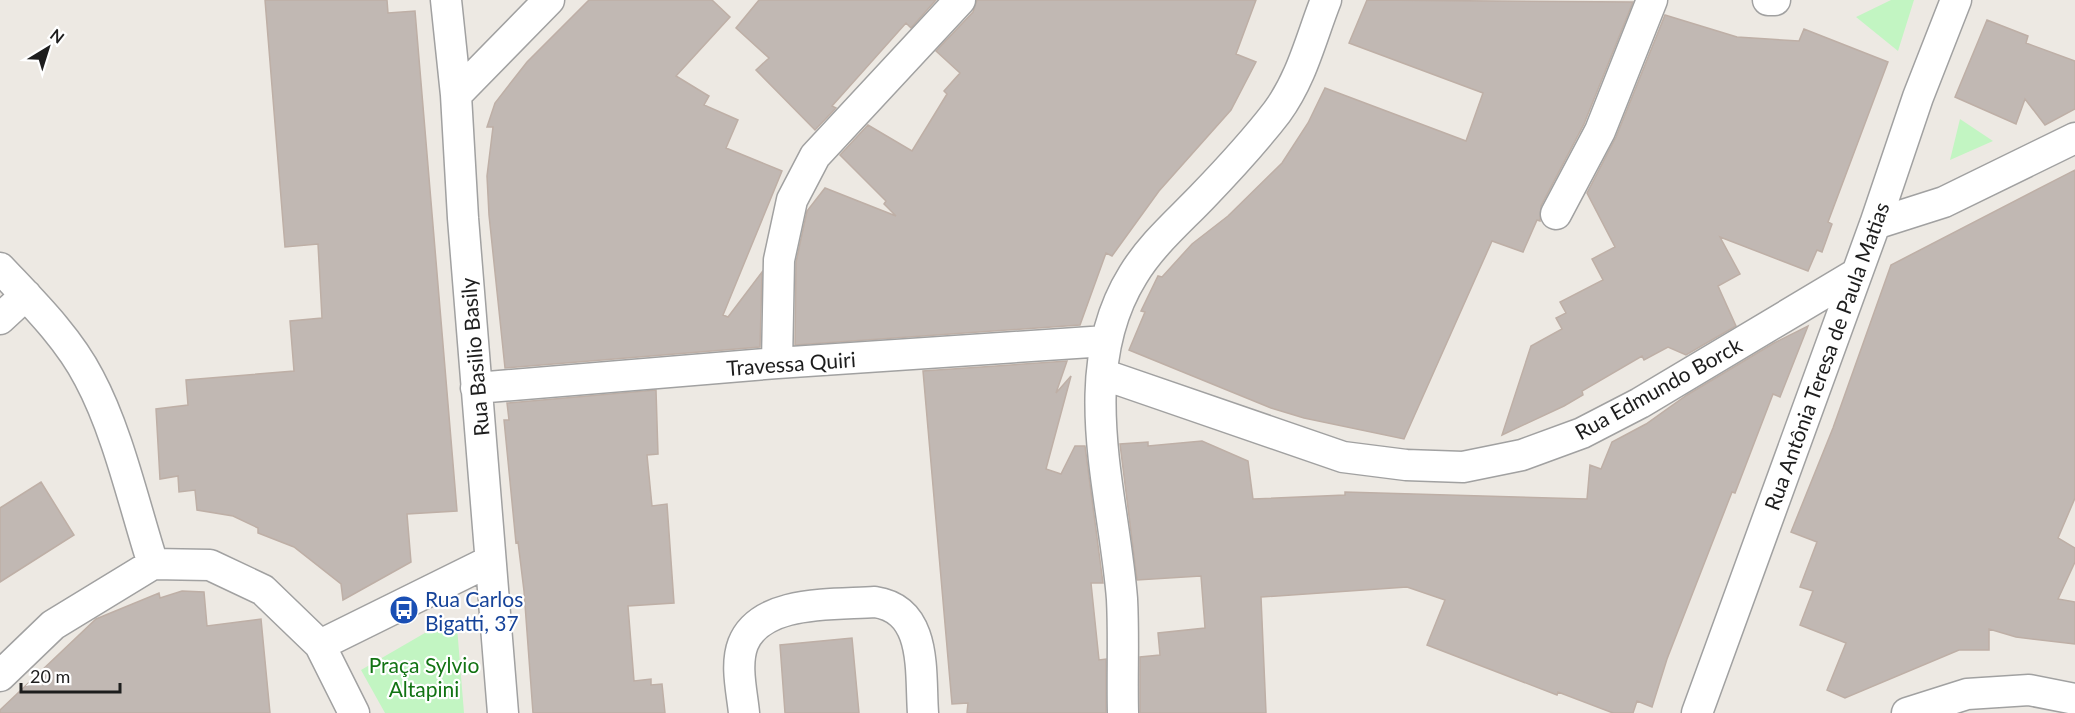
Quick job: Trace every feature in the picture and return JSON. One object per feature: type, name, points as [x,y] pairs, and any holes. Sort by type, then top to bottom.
[{"type":"street","name":"Rua Basilio Basily","points":[[446,0],[456,95],[476,388],[503,713]]},
{"type":"street","points":[[456,95],[549,0]]},
{"type":"street","points":[[777,363],[779,260],[797,191],[814,156],[960,0]]},
{"type":"street","points":[[1556,214],[1600,131],[1652,0]]},
{"type":"street","points":[[1768,0],[1775,0]]},
{"type":"street","name":"Rua Antônia Teresa de Paula Matias","points":[[1697,713],[1875,224],[1918,98],[1956,0]]},
{"type":"street","points":[[1123,713],[1122,600],[1102,441],[1102,374],[1106,341],[1116,308],[1133,275],[1158,242],[1236,160],[1278,110],[1300,75],[1320,5]]},
{"type":"street","points":[[1875,224],[1944,202],[2075,138]]},
{"type":"street","points":[[0,268],[26,295],[88,375],[102,404],[153,564]]},
{"type":"street","name":"Rua Edmundo Borck","points":[[1102,374],[1343,457],[1406,465],[1463,467],[1522,455],[1582,433],[1640,403],[1856,274]]},
{"type":"street","points":[[0,319],[26,295]]},
{"type":"street","name":"Travessa Quiri","points":[[476,388],[777,363],[1106,341]]},
{"type":"street","points":[[320,645],[490,561]]},
{"type":"street","points":[[0,676],[53,625],[153,564],[210,565],[263,590],[320,645],[354,713]]},
{"type":"street","points":[[744,713],[739,666],[742,645],[753,627],[770,615],[788,609],[876,602],[888,603],[903,612],[916,633],[923,713]]},
{"type":"street","points":[[1907,713],[1967,694],[2029,690],[2075,699]]},
{"type":"green space","points":[[1891,0],[1914,0],[1898,51],[1856,17]]},
{"type":"green space","points":[[1960,119],[1993,141],[1950,160]]},
{"type":"green space","name":"Praça Sylvio Altapini","points":[[449,619],[454,620],[457,627],[464,713],[385,713],[361,670]]},
{"type":"building","points":[[265,0],[387,0],[388,13],[415,11],[457,511],[407,514],[411,562],[343,600],[341,584],[294,547],[258,533],[258,528],[233,516],[197,510],[195,490],[179,492],[178,476],[160,479],[156,409],[188,405],[186,380],[294,371],[290,321],[322,318],[318,244],[285,247]]},
{"type":"building","points":[[589,0],[712,0],[730,17],[676,76],[709,96],[704,105],[738,120],[726,148],[782,171],[723,315],[728,317],[762,272],[760,347],[505,368],[487,176],[493,127],[487,127],[495,103],[527,62]]},
{"type":"building","points":[[759,0],[936,0],[911,28],[906,23],[832,106],[836,108],[815,130],[756,70],[769,58],[736,28]]},
{"type":"building","points":[[977,0],[1256,0],[1236,54],[1256,62],[1231,110],[1159,191],[1112,256],[1106,253],[1080,325],[795,345],[796,262],[807,211],[825,188],[896,216],[884,204],[886,201],[840,155],[868,125],[912,151],[947,94],[944,91],[960,73],[936,51],[973,12]]},
{"type":"building","points":[[1367,0],[1633,2],[1584,124],[1541,206],[1540,221],[1537,220],[1523,252],[1492,241],[1404,439],[1304,418],[1271,408],[1129,350],[1145,312],[1141,311],[1158,276],[1162,277],[1192,244],[1228,216],[1282,163],[1308,123],[1325,88],[1466,141],[1483,93],[1349,43]]},
{"type":"building","points":[[1665,15],[1737,37],[1799,41],[1804,29],[1888,62],[1828,222],[1832,224],[1822,252],[1817,250],[1808,271],[1720,237],[1740,274],[1718,286],[1736,326],[1686,355],[1668,347],[1644,360],[1642,356],[1582,391],[1583,395],[1564,406],[1502,435],[1531,346],[1562,329],[1556,318],[1566,313],[1560,302],[1603,280],[1592,259],[1615,247],[1587,193],[1616,137]]},
{"type":"building","points":[[1987,20],[2028,36],[2026,43],[2075,61],[2075,109],[2045,125],[2025,99],[2016,124],[1955,97]]},
{"type":"building","points":[[2075,170],[2075,498],[2058,538],[2075,548],[2075,562],[2058,599],[2075,602],[2075,644],[2016,637],[1989,629],[1989,650],[1959,650],[1845,698],[1827,690],[1846,643],[1800,625],[1813,591],[1800,587],[1817,542],[1791,532],[1833,428],[1891,265]]},
{"type":"building","points":[[1808,326],[1780,397],[1773,394],[1735,493],[1732,492],[1667,659],[1652,707],[1637,701],[1633,713],[1613,713],[1558,692],[1557,695],[1427,645],[1445,600],[1407,587],[1261,597],[1266,713],[1140,713],[1140,657],[1160,655],[1158,633],[1205,628],[1201,576],[1137,580],[1120,444],[1148,442],[1148,446],[1202,441],[1248,461],[1253,499],[1345,495],[1345,492],[1587,499],[1590,465],[1601,469],[1612,442],[1646,424],[1687,395],[1774,343]]},
{"type":"building","points":[[1067,361],[1056,393],[1071,376],[1046,469],[1061,474],[1075,446],[1085,446],[1103,583],[1091,583],[1099,660],[1106,659],[1106,713],[967,713],[968,703],[952,704],[923,371]]},
{"type":"building","points":[[656,390],[658,454],[647,455],[652,506],[667,504],[674,603],[628,606],[634,681],[651,679],[651,685],[662,684],[665,713],[533,713],[524,591],[518,542],[516,543],[504,420],[509,420],[507,403]]},
{"type":"building","points":[[41,482],[74,535],[0,582],[0,508]]},
{"type":"building","points":[[182,591],[204,592],[207,626],[261,619],[270,713],[0,713],[0,710],[96,619],[159,593],[160,598]]},
{"type":"building","points":[[852,638],[859,713],[785,713],[780,645]]},
{"type":"place","name":"Rua Carlos Bigatti, 37","points":[[404,610]]}]
